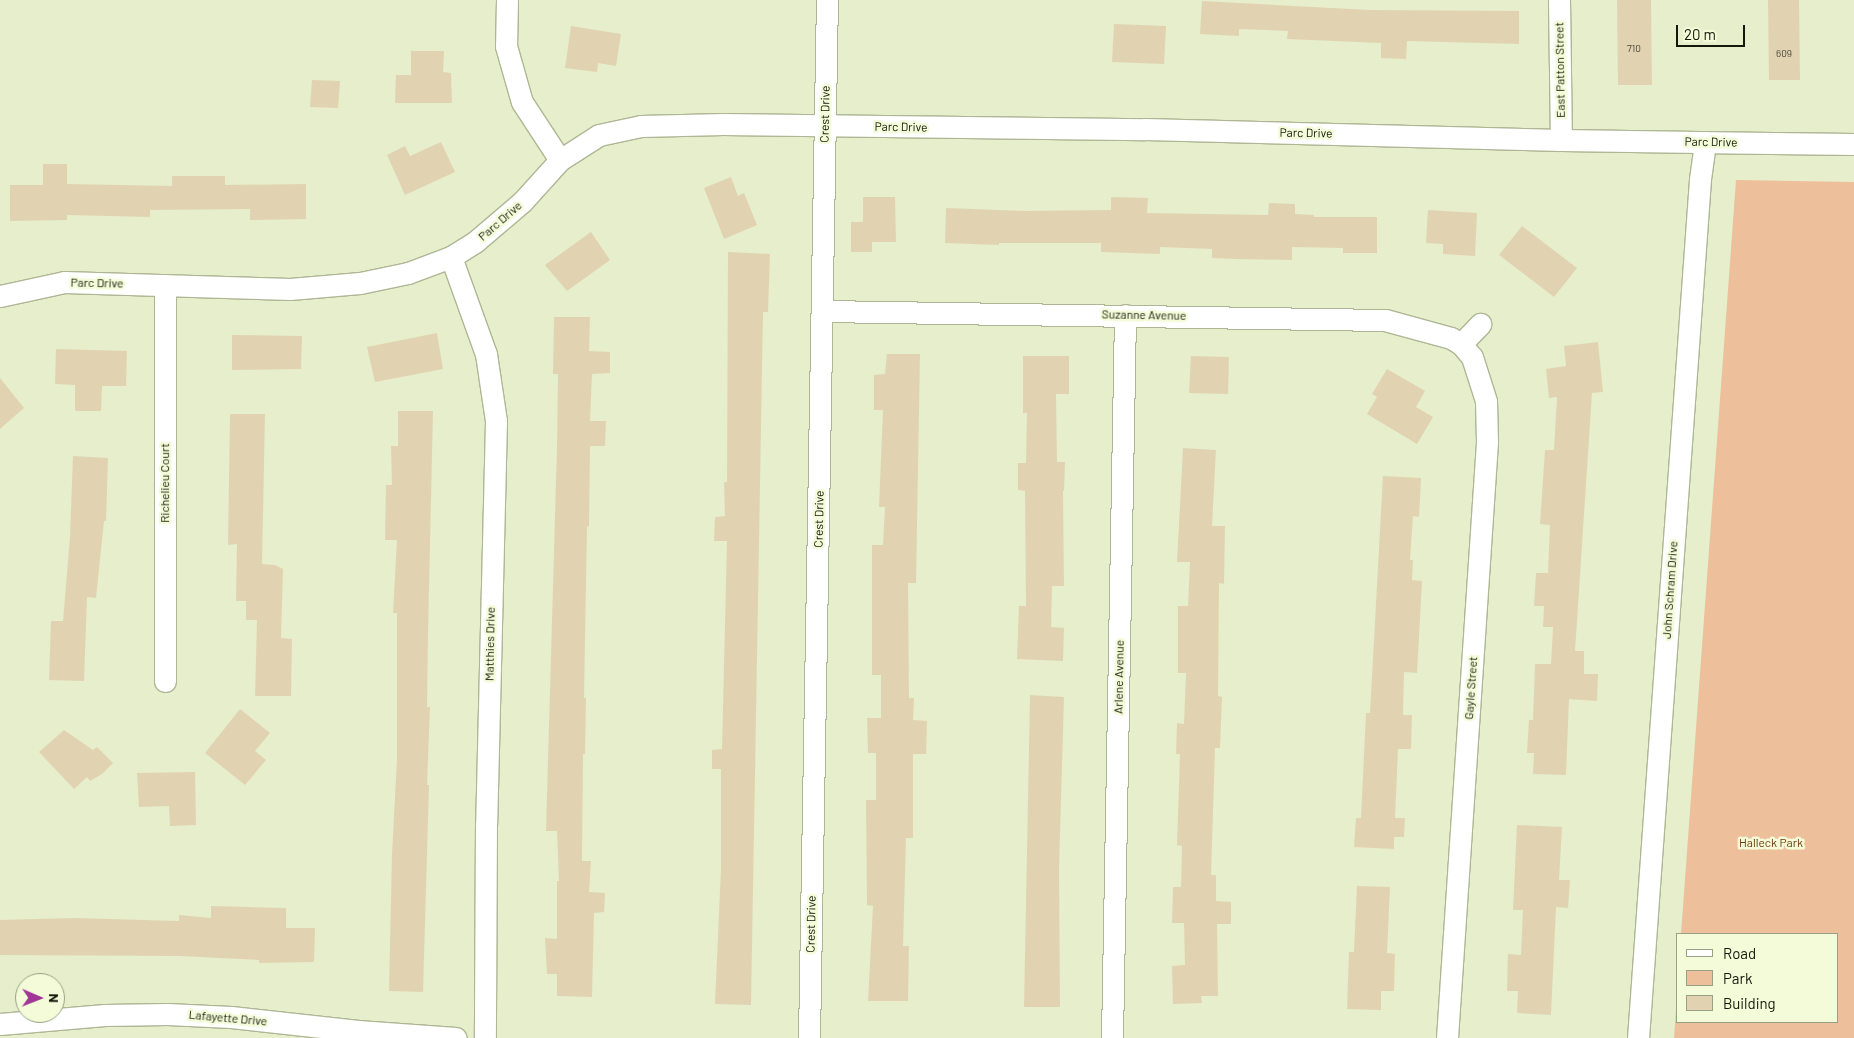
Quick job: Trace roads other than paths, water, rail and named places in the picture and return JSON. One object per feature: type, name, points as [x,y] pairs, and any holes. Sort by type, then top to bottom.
[{"type":"street","points":[[507,0],[506,46],[522,102],[560,160]]},
{"type":"street","name":"Crest Drive","points":[[809,1038],[827,0]]},
{"type":"street","name":"East Patton Street","points":[[1559,0],[1561,140]]},
{"type":"street","name":"Parc Drive","points":[[0,296],[64,282],[290,289],[360,283],[408,273],[451,257],[475,242],[522,202],[560,160],[599,135],[641,126],[723,124],[1145,129],[1561,140],[1854,144]]},
{"type":"street","name":"John Schram Drive","points":[[1638,1038],[1700,179],[1705,142]]},
{"type":"street","name":"Matthies Drive","points":[[451,257],[486,354],[496,421],[486,824],[485,1038]]},
{"type":"street","name":"Richelieu Court","points":[[165,285],[165,681]]},
{"type":"street","name":"Suzanne Avenue","points":[[823,311],[1385,320],[1451,338],[1461,344]]},
{"type":"street","name":"Arlene Avenue","points":[[1112,1038],[1125,315]]},
{"type":"street","points":[[1461,344],[1480,324]]},
{"type":"street","name":"Gayle Street","points":[[1447,1038],[1487,442],[1486,401],[1472,357],[1461,344]]},
{"type":"street","name":"Lafayette Drive","points":[[0,1024],[105,1015],[167,1014],[456,1038]]},
{"type":"park label","name":"Halleck Park","points":[[1771,843]]}]
